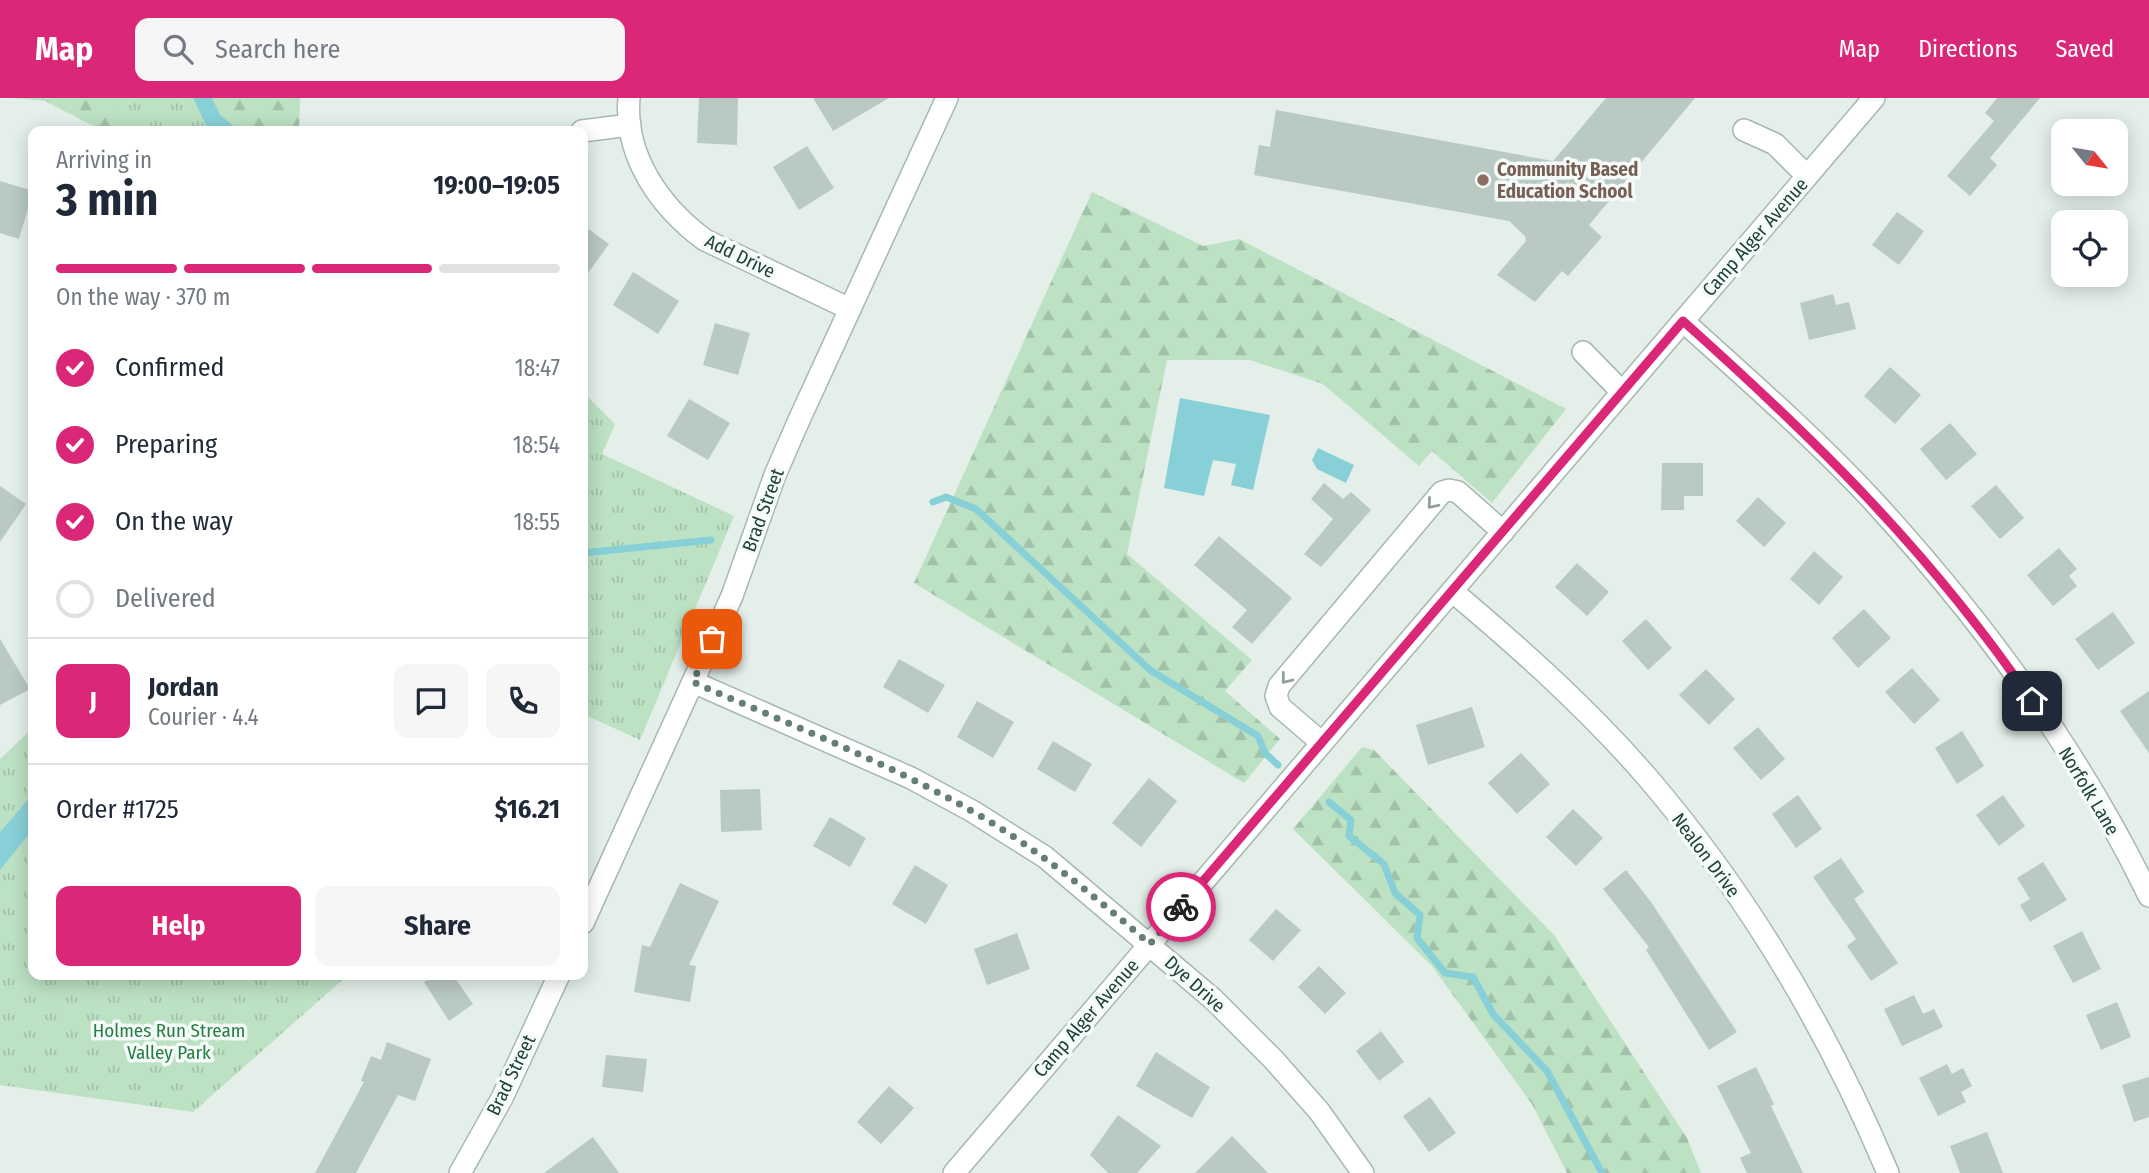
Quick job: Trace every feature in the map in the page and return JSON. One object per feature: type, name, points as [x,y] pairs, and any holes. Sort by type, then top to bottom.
[{"type":"street","name":"Add Drive","points":[[629,98],[630,125],[638,155],[649,180],[666,205],[688,228],[705,240],[850,309]]},
{"type":"street","name":"Brad Street","points":[[588,912],[732,596],[775,475],[947,98]]},
{"type":"street","name":"Camp Alger Avenue","points":[[954,1173],[1874,98]]},
{"type":"street","points":[[588,130],[630,125]]},
{"type":"street","points":[[1744,130],[1775,144],[1807,176]]},
{"type":"street","name":"Norfolk Lane","points":[[1683,321],[1802,428],[1874,502],[1942,581],[2003,659],[2074,763],[2149,897]]},
{"type":"street","points":[[1583,352],[1622,392]]},
{"type":"street","points":[[1322,743],[1280,707],[1276,696],[1279,686],[1441,492],[1458,492],[1503,531]]},
{"type":"street","name":"Nealon Drive","points":[[1452,591],[1520,649],[1581,707],[1646,777],[1702,846],[1784,964],[1832,1052],[1888,1173]]},
{"type":"street","name":"Dye Drive","points":[[693,682],[911,778],[972,811],[1045,858],[1213,999],[1273,1059],[1319,1111],[1363,1173]]},
{"type":"street","name":"Brad Street","points":[[460,1173],[502,1098],[557,980]]},
{"type":"green space","points":[[13,98],[300,98],[299,126],[93,126],[45,101]]},
{"type":"green space","points":[[110,98],[203,98],[215,126],[130,126]]},
{"type":"green space","points":[[1092,192],[1203,246],[1239,239],[1566,409],[1492,503],[1432,451],[1419,466],[1323,384],[1250,360],[1167,360],[1127,554],[1252,660],[1225,691],[1280,739],[1244,783],[914,583]]},
{"type":"green space","points":[[588,397],[615,424],[602,454],[734,516],[640,740],[588,716]]},
{"type":"green space","name":"Holmes Run Stream Valley Park","points":[[28,733],[28,980],[342,980],[193,1112],[0,1085],[0,759]]},
{"type":"green space","points":[[1362,747],[1374,750],[1554,935],[1687,1138],[1701,1173],[1567,1173],[1532,1104],[1432,966],[1293,829]]},
{"type":"water","points":[[193,98],[212,98],[220,115],[234,126],[207,126]]},
{"type":"water","points":[[1180,398],[1270,415],[1253,490],[1231,485],[1236,464],[1213,460],[1204,496],[1164,488]]},
{"type":"water","points":[[1318,448],[1354,465],[1346,483],[1317,469],[1312,460]]},
{"type":"water","points":[[28,800],[28,835],[0,870],[0,832]]},
{"type":"building","points":[[699,98],[738,98],[737,145],[697,143]]},
{"type":"building","points":[[813,98],[889,98],[833,131]]},
{"type":"building","points":[[1606,98],[1695,98],[1589,225],[1602,237],[1568,276],[1562,271],[1535,302],[1497,275],[1526,241],[1525,236],[1509,221],[1254,175],[1259,145],[1270,147],[1276,110],[1553,161]]},
{"type":"building","points":[[1997,98],[2040,98],[1990,158],[1997,165],[1970,196],[1947,176],[1994,121],[1985,113]]},
{"type":"building","points":[[807,146],[834,188],[799,210],[773,167]]},
{"type":"building","points":[[0,181],[28,189],[28,208],[19,239],[0,233]]},
{"type":"building","points":[[1897,212],[1924,231],[1899,265],[1872,245]]},
{"type":"building","points":[[588,229],[609,244],[588,273]]},
{"type":"building","points":[[633,272],[679,301],[658,334],[613,305]]},
{"type":"building","points":[[1833,294],[1836,305],[1849,302],[1856,329],[1809,340],[1800,303]]},
{"type":"building","points":[[715,323],[750,333],[738,375],[703,365]]},
{"type":"building","points":[[1890,367],[1921,395],[1895,424],[1864,396]]},
{"type":"building","points":[[689,399],[730,423],[708,460],[667,436]]},
{"type":"building","points":[[1950,423],[1977,454],[1946,480],[1920,449]]},
{"type":"building","points":[[1662,463],[1703,463],[1703,496],[1684,496],[1684,510],[1661,510]]},
{"type":"building","points":[[1324,483],[1343,499],[1351,492],[1371,510],[1321,567],[1304,554],[1333,519],[1311,499]]},
{"type":"building","points":[[1996,485],[2024,518],[2000,539],[1971,506]]},
{"type":"building","points":[[0,486],[26,504],[0,542]]},
{"type":"building","points":[[1758,497],[1786,523],[1764,547],[1736,521]]},
{"type":"building","points":[[1219,536],[1292,598],[1252,644],[1232,627],[1247,610],[1194,565]]},
{"type":"building","points":[[2059,548],[2077,569],[2069,576],[2077,586],[2053,606],[2027,575]]},
{"type":"building","points":[[1814,551],[1843,577],[1819,605],[1790,579]]},
{"type":"building","points":[[1577,563],[1609,592],[1587,616],[1555,587]]},
{"type":"building","points":[[1864,609],[1891,638],[1858,668],[1832,638]]},
{"type":"building","points":[[2113,612],[2135,643],[2098,670],[2075,639]]},
{"type":"building","points":[[1646,619],[1672,648],[1648,670],[1622,641]]},
{"type":"building","points":[[0,639],[28,686],[28,690],[0,705]]},
{"type":"building","points":[[899,659],[945,685],[928,713],[883,687]]},
{"type":"building","points":[[1912,668],[1940,700],[1914,724],[1885,692]]},
{"type":"building","points":[[1706,669],[1735,699],[1709,725],[1679,695]]},
{"type":"building","points":[[2149,691],[2149,753],[2120,711]]},
{"type":"building","points":[[977,701],[1014,722],[993,758],[957,737]]},
{"type":"building","points":[[1472,707],[1485,747],[1428,765],[1416,725]]},
{"type":"building","points":[[1758,727],[1785,759],[1761,780],[1733,748]]},
{"type":"building","points":[[1962,731],[1984,766],[1957,784],[1935,748]]},
{"type":"building","points":[[1053,741],[1092,764],[1075,792],[1037,769]]},
{"type":"building","points":[[1521,753],[1550,784],[1517,814],[1488,783]]},
{"type":"building","points":[[1149,778],[1177,801],[1141,847],[1112,823]]},
{"type":"building","points":[[760,789],[762,830],[721,832],[720,790]]},
{"type":"building","points":[[1798,795],[1822,829],[1796,848],[1772,814]]},
{"type":"building","points":[[2003,795],[2025,826],[1999,846],[1976,815]]},
{"type":"building","points":[[1573,809],[1603,838],[1576,866],[1546,837]]},
{"type":"building","points":[[830,817],[866,838],[850,867],[813,846]]},
{"type":"building","points":[[1841,858],[1864,892],[1854,899],[1898,963],[1871,981],[1847,946],[1856,939],[1813,877]]},
{"type":"building","points":[[2043,862],[2067,900],[2030,922],[2020,905],[2030,899],[2017,878]]},
{"type":"building","points":[[915,865],[948,885],[926,924],[892,904]]},
{"type":"building","points":[[1626,870],[1651,902],[1737,1032],[1709,1050],[1646,950],[1649,947],[1603,889]]},
{"type":"building","points":[[680,883],[719,901],[689,965],[696,966],[690,1002],[634,992],[642,945],[650,947]]},
{"type":"building","points":[[1276,909],[1301,930],[1273,961],[1249,940]]},
{"type":"building","points":[[2082,931],[2101,969],[2073,983],[2053,946]]},
{"type":"building","points":[[1017,933],[1030,969],[987,985],[974,949]]},
{"type":"building","points":[[1319,966],[1346,993],[1325,1014],[1298,987]]},
{"type":"building","points":[[456,980],[473,1004],[449,1021],[424,982]]},
{"type":"building","points":[[1914,995],[1923,1014],[1934,1009],[1943,1027],[1902,1046],[1884,1009]]},
{"type":"building","points":[[2117,1002],[2131,1037],[2101,1050],[2086,1015]]},
{"type":"building","points":[[1381,1031],[1404,1062],[1379,1081],[1356,1051]]},
{"type":"building","points":[[387,1042],[431,1059],[415,1101],[398,1095],[356,1173],[315,1173],[364,1082],[361,1081],[371,1056],[381,1060]]},
{"type":"building","points":[[1156,1052],[1210,1087],[1192,1118],[1136,1086]]},
{"type":"building","points":[[606,1055],[647,1059],[643,1092],[602,1087]]},
{"type":"building","points":[[1947,1064],[1952,1074],[1963,1068],[1972,1086],[1961,1092],[1966,1102],[1938,1116],[1919,1078]]},
{"type":"building","points":[[1756,1067],[1803,1173],[1747,1173],[1740,1158],[1751,1153],[1717,1086]]},
{"type":"building","points":[[2149,1077],[2149,1117],[2134,1122],[2122,1085]]},
{"type":"building","points":[[889,1086],[914,1108],[881,1144],[857,1122]]},
{"type":"building","points":[[1430,1097],[1456,1133],[1429,1152],[1403,1116]]},
{"type":"building","points":[[1118,1115],[1161,1146],[1137,1173],[1108,1173],[1090,1155]]},
{"type":"building","points":[[1987,1132],[2003,1173],[1960,1173],[1950,1146]]},
{"type":"building","points":[[1232,1136],[1268,1173],[1195,1173]]},
{"type":"building","points":[[593,1137],[619,1173],[544,1173]]},
{"type":"waterway","points":[[933,502],[946,497],[976,509],[1150,670],[1258,736],[1265,753],[1278,765]]},
{"type":"waterway","points":[[588,552],[711,540]]},
{"type":"waterway","points":[[1329,802],[1351,820],[1349,836],[1384,864],[1395,893],[1420,915],[1417,938],[1445,973],[1473,977],[1493,1014],[1547,1071],[1602,1173]]},
{"type":"way so far","points":[[712,639],[693,682],[911,778],[972,811],[1045,858],[1150,944],[1181,907]]},
{"type":"place","name":"Community Based Education School","points":[[1483,180]]},
{"type":"route","points":[[1181,907],[1683,321],[1802,428],[1874,502],[1942,581],[2032,701]]}]
